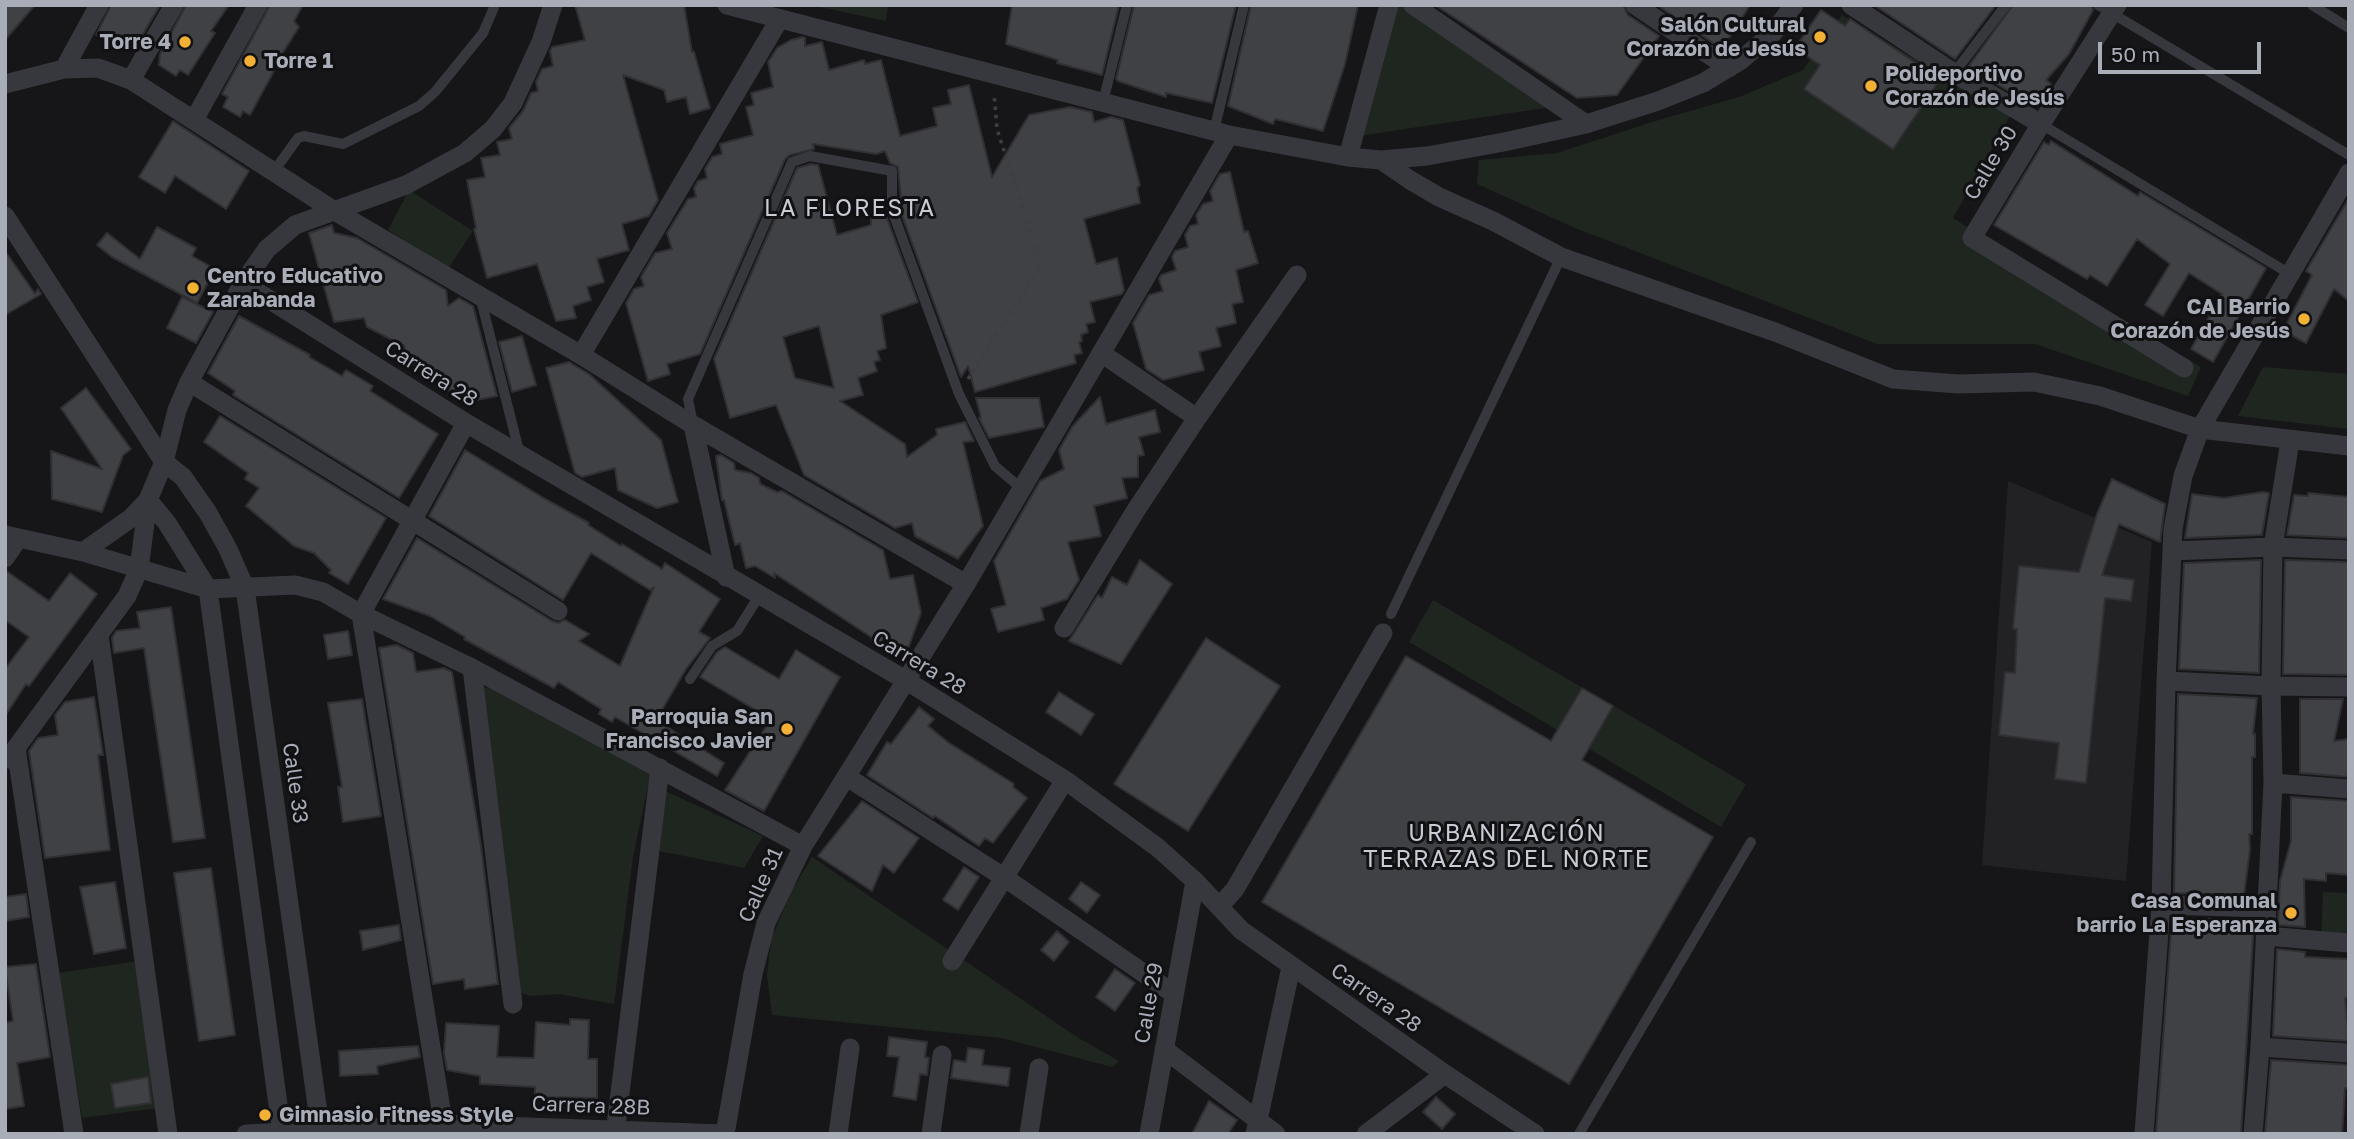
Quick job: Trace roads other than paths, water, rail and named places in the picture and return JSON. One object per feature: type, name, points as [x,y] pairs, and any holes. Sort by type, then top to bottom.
[{"type":"street","points":[[64,69],[99,5]]},
{"type":"street","points":[[131,79],[174,5]]},
{"type":"street","points":[[194,120],[258,5]]},
{"type":"street","points":[[74,1134],[11,755],[127,596],[139,569],[148,500],[164,462],[177,410],[189,382],[243,283],[267,249],[295,225],[406,185],[465,153],[493,129],[513,103],[526,79],[553,5]]},
{"type":"street","points":[[727,5],[1221,133],[1348,157],[1381,160],[1468,150],[1586,124],[1658,101],[1703,83],[1729,68],[1773,33],[1794,5]]},
{"type":"street","points":[[1348,157],[1389,5]]},
{"type":"street","points":[[1413,5],[1586,124]]},
{"type":"street","points":[[1634,5],[1729,68]]},
{"type":"street","points":[[1851,5],[1954,73],[2041,124]]},
{"type":"street","name":"Calle 30","points":[[2109,8],[1972,238],[2184,368]]},
{"type":"street","points":[[581,355],[779,20]]},
{"type":"street","points":[[5,84],[64,69],[98,68],[131,79],[333,210],[966,584]]},
{"type":"street","name":"Calle 31","points":[[724,1134],[753,974],[766,923],[803,846],[907,681],[1022,489],[1101,353],[1221,133]]},
{"type":"street","points":[[1381,160],[1439,197],[1493,221],[1561,257],[1775,332],[1893,379],[1958,384],[2035,382],[2100,396],[2200,429],[2349,446]]},
{"type":"street","points":[[2144,1134],[2161,905],[2166,681],[2173,529],[2183,477],[2200,429],[2349,173]]},
{"type":"street","name":"Calle 33","points":[[5,216],[164,462],[183,477],[208,513],[228,549],[244,588],[321,1131]]},
{"type":"street","points":[[1063,628],[1196,418],[1297,275]]},
{"type":"street","name":"Carrera 28","points":[[243,283],[466,423],[907,681],[1065,780],[1157,847],[1195,881],[1241,930],[1535,1134]]},
{"type":"street","points":[[1101,353],[1196,418]]},
{"type":"street","points":[[189,382],[558,611]]},
{"type":"street","points":[[444,1129],[361,614],[466,423]]},
{"type":"street","points":[[693,425],[726,577]]},
{"type":"street","points":[[2253,1134],[2273,783],[2273,547],[2290,440]]},
{"type":"street","points":[[83,552],[131,518],[148,500]]},
{"type":"street","points":[[148,500],[167,523],[208,589],[281,1132]]},
{"type":"street","points":[[5,558],[12,537],[83,552],[172,576],[208,589],[295,585],[323,592],[361,614],[472,668],[803,846]]},
{"type":"street","points":[[2172,551],[2273,547],[2349,550]]},
{"type":"street","points":[[1219,906],[1235,889],[1383,633]]},
{"type":"street","points":[[99,635],[168,1134]]},
{"type":"street","points":[[472,668],[513,1004]]},
{"type":"street","points":[[2166,681],[2349,687]]},
{"type":"street","points":[[615,1132],[660,768]]},
{"type":"street","points":[[847,777],[1005,877],[1174,994]]},
{"type":"street","points":[[953,961],[1065,780]]},
{"type":"street","points":[[2273,783],[2349,789]]},
{"type":"street","name":"Calle 29","points":[[1149,1134],[1195,881]]},
{"type":"street","points":[[2161,905],[2267,908]]},
{"type":"street","points":[[2266,936],[2349,943]]},
{"type":"street","points":[[1256,1126],[1291,967]]},
{"type":"street","points":[[2260,1047],[2349,1052]]},
{"type":"street","points":[[838,1134],[850,1048]]},
{"type":"street","points":[[1164,1049],[1256,1126],[1276,1134]]},
{"type":"street","points":[[931,1134],[942,1055]]},
{"type":"street","points":[[1029,1134],[1039,1068]]},
{"type":"street","points":[[1366,1134],[1445,1074]]},
{"type":"street","name":"Carrera 28B","points":[[246,1134],[444,1129],[724,1134]]},
{"type":"lane","points":[[274,172],[298,138],[304,136],[343,144],[419,106],[435,92],[483,33],[495,5]]},
{"type":"lane","points":[[1104,102],[1127,5]]},
{"type":"lane","points":[[1221,133],[1244,5]]},
{"type":"lane","points":[[1954,73],[2006,5]]},
{"type":"lane","points":[[2312,5],[2349,28]]},
{"type":"lane","points":[[2109,8],[2349,155]]},
{"type":"lane","points":[[2041,124],[2290,274]]},
{"type":"lane","points":[[693,425],[688,399],[792,162],[810,156],[892,171],[892,210],[959,394],[995,466],[1022,489]]},
{"type":"lane","points":[[1391,614],[1561,257]]},
{"type":"lane","points":[[480,295],[520,455]]},
{"type":"lane","points":[[690,680],[712,646],[737,631],[759,596]]},
{"type":"lane","points":[[1579,1134],[1751,842]]},
{"type":"place","name":"Salón Cultural Corazón de Jesús","points":[[1820,37]]},
{"type":"place","name":"Torre 4","points":[[185,42]]},
{"type":"place","name":"Torre 1","points":[[250,61]]},
{"type":"place","name":"Polideportivo Corazón de Jesús","points":[[1871,86]]},
{"type":"place","name":"Centro Educativo Zarabanda","points":[[193,288]]},
{"type":"place","name":"CAI Barrio Corazón de Jesús","points":[[2304,319]]},
{"type":"place","name":"Parroquia San Francisco Javier","points":[[787,729]]},
{"type":"place","name":"Casa Comunal barrio La Esperanza","points":[[2291,913]]},
{"type":"place","name":"Gimnasio Fitness Style","points":[[265,1115]]},
{"type":"district","name":"LA FLORESTA","points":[[850,209]]},
{"type":"district","name":"URBANIZACIÓN TERRAZAS DEL NORTE","points":[[1507,847]]}]
